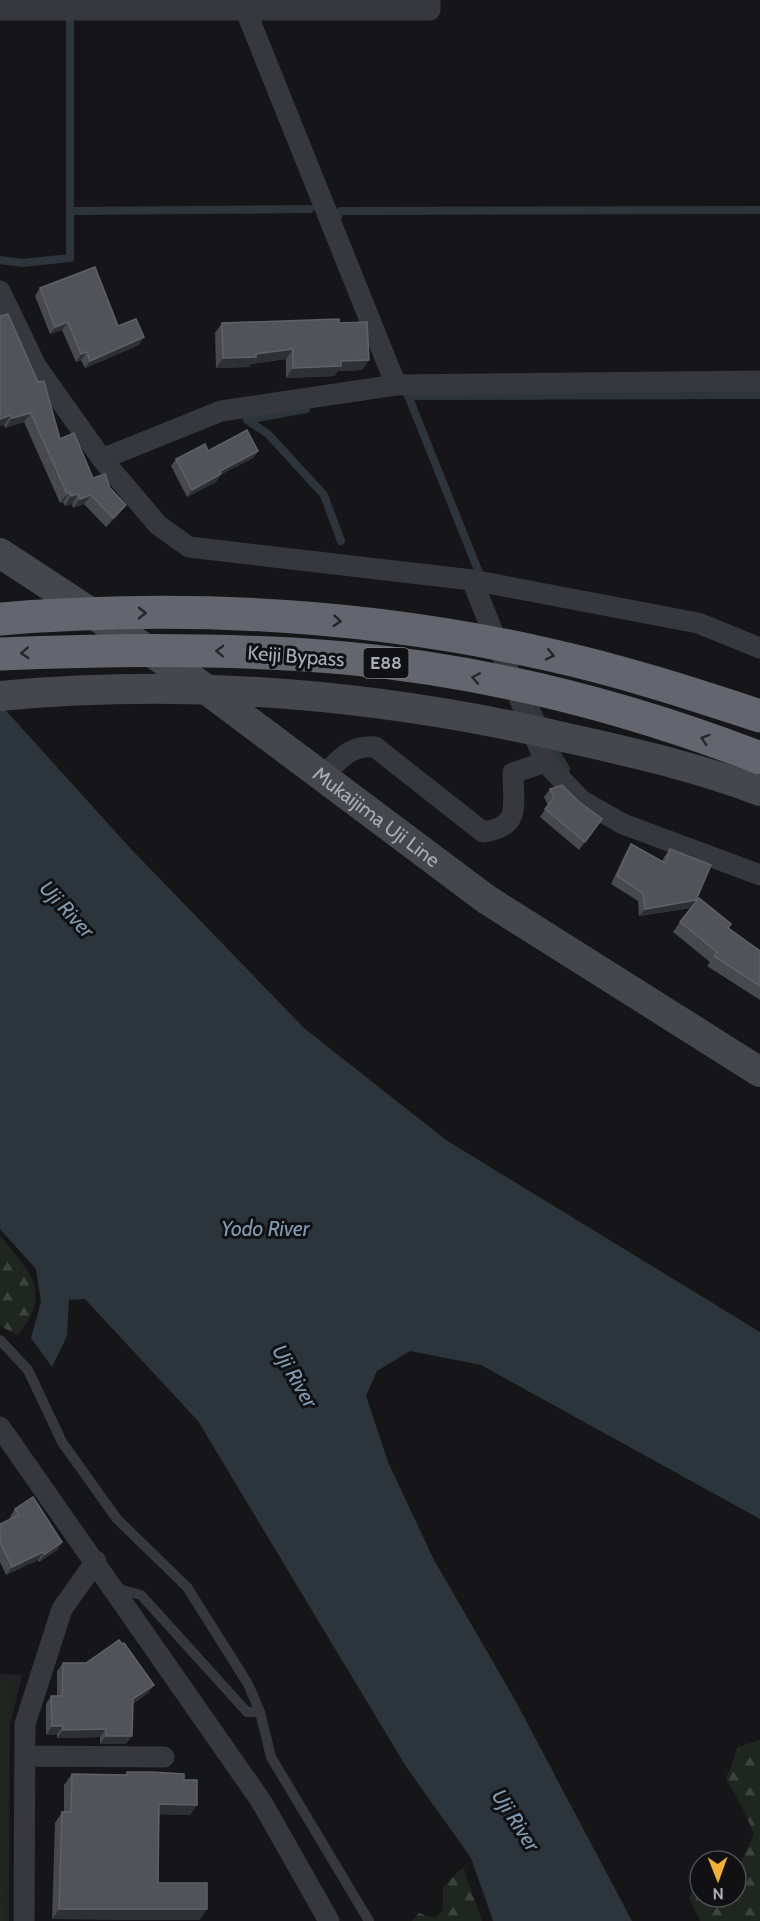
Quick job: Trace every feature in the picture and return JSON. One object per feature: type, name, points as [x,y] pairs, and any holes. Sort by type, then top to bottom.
[{"type":"highway","name":"Keiji Bypass","points":[[0,619],[67,614],[198,613],[342,621],[389,627],[558,657],[648,681],[760,716]]},
{"type":"highway","name":"Keiji Bypass","points":[[0,654],[189,650],[347,658],[406,666],[567,697],[645,719],[760,758]]},
{"type":"main road","name":"Mukaijima Uji Line","points":[[0,553],[195,681],[486,899],[760,1072]]},
{"type":"main road","points":[[0,696],[45,692],[224,689],[386,703],[516,726],[672,761],[760,791]]},
{"type":"street","points":[[0,10],[244,5],[430,10],[430,0]]},
{"type":"street","points":[[244,5],[396,385]]},
{"type":"street","points":[[0,291],[36,366],[102,459],[158,525],[189,547],[472,580],[698,623],[760,648]]},
{"type":"street","points":[[102,459],[221,411],[396,385],[760,381]]},
{"type":"street","points":[[472,580],[545,762],[580,800],[622,824],[760,875]]},
{"type":"street","points":[[323,776],[349,750],[361,746],[375,747],[483,832],[502,830],[510,822],[513,807],[513,773],[545,762]]},
{"type":"street","points":[[0,1427],[96,1561],[261,1802],[329,1921]]},
{"type":"street","points":[[24,1921],[25,1724],[62,1609],[96,1561]]},
{"type":"street","points":[[25,1756],[164,1757]]},
{"type":"lane","points":[[0,1340],[28,1370],[63,1442],[117,1519],[187,1587],[248,1684],[260,1712],[272,1757],[369,1921]]},
{"type":"lane","points":[[114,1588],[141,1595],[247,1712],[260,1712]]},
{"type":"shaded area","points":[[0,1674],[22,1675],[10,1726],[9,1921],[0,1921]]},
{"type":"green space","points":[[0,1236],[28,1272],[36,1294],[29,1320],[18,1335],[0,1326]]},
{"type":"green space","points":[[0,1680],[13,1683],[5,1921],[0,1921]]},
{"type":"green space","points":[[760,1740],[760,1921],[700,1921],[694,1909],[748,1909],[747,1849],[754,1834],[726,1779],[738,1747]]},
{"type":"green space","points":[[463,1867],[482,1921],[412,1921],[419,1913],[435,1918],[443,1910],[443,1887]]},
{"type":"water","name":"Yodo River","points":[[0,704],[131,849],[304,1028],[446,1140],[760,1332],[760,1519],[481,1365],[410,1351],[377,1371],[366,1396],[388,1462],[434,1560],[515,1700],[632,1921],[493,1921],[471,1858],[405,1765],[198,1421],[85,1299],[69,1300],[67,1336],[52,1367],[31,1338],[41,1302],[36,1269],[0,1229]]},
{"type":"building","points":[[95,267],[118,326],[136,319],[144,337],[90,361],[87,352],[81,354],[68,322],[55,327],[40,288]]},
{"type":"building","points":[[8,314],[38,382],[44,381],[60,439],[74,433],[93,478],[105,474],[110,488],[126,505],[113,518],[91,495],[80,499],[78,494],[71,496],[70,492],[67,494],[31,413],[12,418],[11,415],[0,419],[0,316]]},
{"type":"building","points":[[339,319],[339,323],[367,322],[369,360],[341,361],[341,366],[293,368],[293,349],[256,354],[256,357],[223,358],[222,323]]},
{"type":"building","points":[[247,430],[258,451],[220,471],[221,474],[192,490],[176,459],[205,444],[208,451]]},
{"type":"building","points":[[562,785],[578,801],[602,819],[585,842],[545,809],[554,798],[550,789]]},
{"type":"building","points":[[631,844],[665,863],[670,849],[711,865],[696,900],[645,909],[643,893],[617,876]]},
{"type":"building","points":[[699,898],[731,924],[728,928],[760,951],[760,986],[714,956],[717,952],[680,922]]},
{"type":"building","points":[[33,1497],[62,1542],[45,1554],[43,1552],[12,1567],[0,1542],[0,1524],[19,1515],[15,1509]]},
{"type":"building","points":[[119,1640],[122,1644],[124,1643],[154,1685],[133,1699],[132,1736],[106,1736],[106,1729],[63,1730],[63,1726],[52,1726],[51,1696],[62,1696],[63,1663],[86,1663]]},
{"type":"building","points":[[127,1772],[184,1774],[184,1780],[197,1780],[197,1805],[159,1804],[158,1883],[207,1883],[207,1909],[59,1909],[62,1812],[71,1812],[72,1774],[127,1775]]},
{"type":"waterway","points":[[0,260],[22,263],[70,258],[70,21]]},
{"type":"waterway","points":[[70,211],[310,209]]},
{"type":"waterway","points":[[337,219],[340,211],[760,210]]},
{"type":"waterway","points":[[405,388],[482,580]]},
{"type":"waterway","points":[[408,396],[760,395]]},
{"type":"waterway","points":[[306,409],[247,420],[268,434],[324,495],[341,541]]},
{"type":"waterway","points":[[532,699],[543,724]]},
{"type":"waterway","points":[[551,743],[566,769]]},
{"type":"water label","name":"Uji River","points":[[67,909]]},
{"type":"water label","name":"Uji River","points":[[295,1376]]},
{"type":"water label","name":"Uji River","points":[[516,1820]]}]
